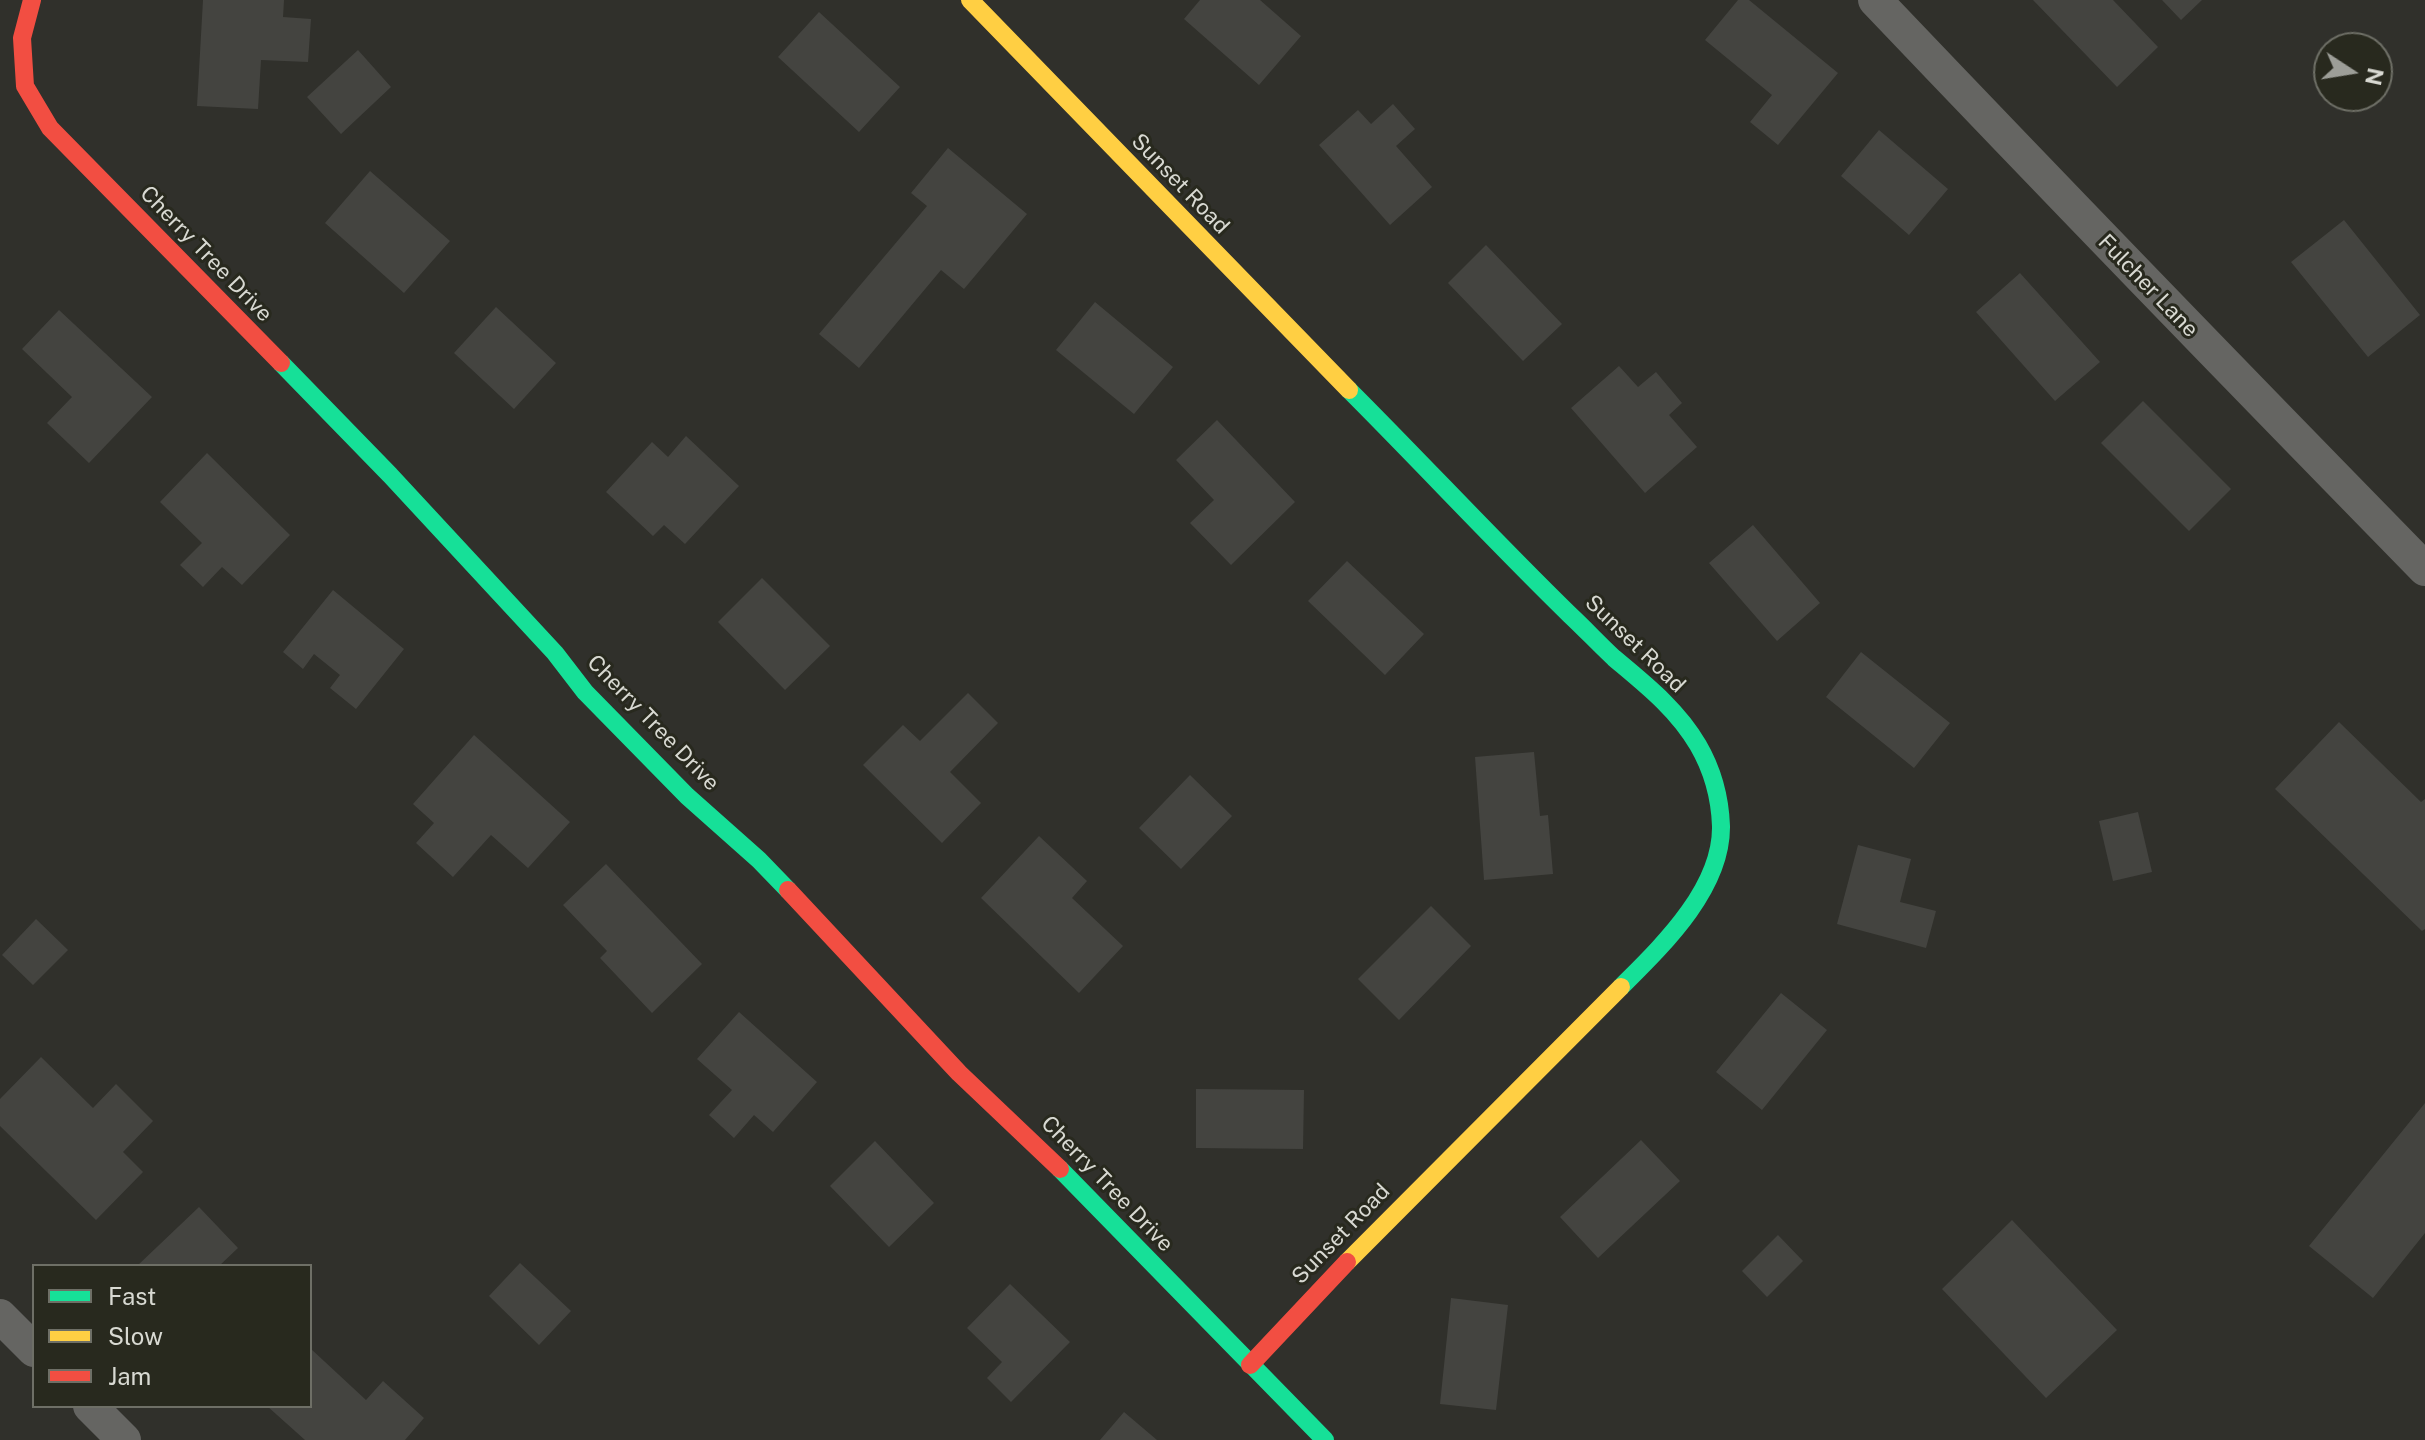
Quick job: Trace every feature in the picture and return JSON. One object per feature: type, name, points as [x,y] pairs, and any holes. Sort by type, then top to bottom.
[{"type":"street","name":"Cherry Tree Drive","points":[[32,0],[22,38],[25,86],[50,128],[390,475],[555,653],[585,692],[687,796],[759,860],[959,1073],[1030,1139],[1325,1440]]},
{"type":"street","name":"Sunset Road","points":[[970,0],[1526,572],[1611,655],[1661,697],[1697,744],[1710,771],[1718,799],[1721,828],[1716,860],[1704,890],[1684,920],[1656,952],[1382,1225],[1250,1365]]},
{"type":"street","name":"Fulcher Lane","points":[[1875,0],[2061,192],[2111,249],[2425,569]]},
{"type":"street","points":[[0,1316],[32,1348]]},
{"type":"street","points":[[92,1408],[124,1440]]},
{"type":"building","points":[[203,0],[284,0],[283,17],[311,19],[308,62],[261,60],[258,109],[197,106]]},
{"type":"building","points":[[1200,0],[1260,0],[1301,36],[1259,85],[1184,19]]},
{"type":"building","points":[[1738,0],[1749,0],[1838,73],[1778,145],[1750,122],[1772,95],[1705,40]]},
{"type":"building","points":[[2033,0],[2113,0],[2158,47],[2117,87]]},
{"type":"building","points":[[2162,0],[2202,0],[2181,20]]},
{"type":"building","points":[[819,12],[900,87],[859,132],[778,57]]},
{"type":"building","points":[[358,50],[391,87],[341,134],[307,97]]},
{"type":"building","points":[[1393,104],[1415,129],[1396,146],[1432,187],[1390,225],[1319,145],[1358,110],[1371,124]]},
{"type":"building","points":[[1879,130],[1948,189],[1909,235],[1841,176]]},
{"type":"building","points":[[948,148],[1027,214],[964,289],[941,270],[859,368],[819,334],[927,206],[911,193]]},
{"type":"building","points":[[370,171],[450,241],[404,293],[325,223]]},
{"type":"building","points":[[2344,220],[2420,315],[2368,357],[2291,262]]},
{"type":"building","points":[[1486,245],[1562,324],[1523,361],[1448,283]]},
{"type":"building","points":[[2020,273],[2100,362],[2055,401],[1976,312]]},
{"type":"building","points":[[1095,302],[1173,367],[1134,414],[1056,350]]},
{"type":"building","points":[[496,307],[556,363],[514,409],[454,353]]},
{"type":"building","points":[[59,310],[152,397],[89,463],[47,423],[72,397],[22,349]]},
{"type":"building","points":[[1619,366],[1638,387],[1656,372],[1682,403],[1669,415],[1697,447],[1645,493],[1571,408]]},
{"type":"building","points":[[2143,401],[2231,489],[2189,531],[2101,443]]},
{"type":"building","points":[[1217,420],[1295,502],[1231,565],[1190,523],[1214,500],[1176,460]]},
{"type":"building","points":[[686,436],[739,486],[685,544],[664,525],[653,536],[606,492],[652,442],[668,457]]},
{"type":"building","points":[[207,453],[290,535],[242,585],[222,567],[203,587],[180,565],[202,543],[160,502]]},
{"type":"building","points":[[1753,525],[1820,603],[1777,641],[1709,563]]},
{"type":"building","points":[[1347,561],[1424,634],[1385,675],[1308,601]]},
{"type":"building","points":[[762,578],[830,646],[785,690],[718,622]]},
{"type":"building","points":[[333,590],[404,649],[356,709],[330,688],[340,675],[314,654],[303,669],[283,652]]},
{"type":"building","points":[[1861,652],[1950,723],[1914,768],[1826,697]]},
{"type":"building","points":[[968,693],[998,723],[950,772],[981,803],[942,843],[863,765],[903,725],[920,741]]},
{"type":"building","points":[[2339,722],[2421,802],[2425,799],[2425,929],[2422,931],[2275,789]]},
{"type":"building","points":[[474,735],[570,822],[528,868],[491,835],[453,877],[416,843],[434,823],[413,804]]},
{"type":"building","points":[[1534,752],[1540,816],[1548,815],[1553,874],[1484,880],[1475,757]]},
{"type":"building","points":[[1190,775],[1232,816],[1181,869],[1139,828]]},
{"type":"building","points":[[2138,812],[2152,872],[2113,881],[2099,821]]},
{"type":"building","points":[[1039,836],[1087,881],[1072,898],[1123,946],[1079,993],[981,898]]},
{"type":"building","points":[[1858,845],[1911,859],[1900,902],[1936,911],[1926,948],[1837,924]]},
{"type":"building","points":[[606,864],[702,964],[652,1013],[600,958],[607,951],[563,905]]},
{"type":"building","points":[[1431,906],[1471,946],[1399,1020],[1358,979]]},
{"type":"building","points":[[36,919],[68,950],[33,985],[2,955]]},
{"type":"building","points":[[1781,993],[1827,1030],[1762,1110],[1716,1072]]},
{"type":"building","points":[[739,1012],[817,1082],[773,1132],[754,1115],[734,1138],[709,1115],[732,1090],[697,1059]]},
{"type":"building","points":[[41,1057],[93,1108],[116,1084],[153,1121],[123,1152],[143,1172],[96,1220],[0,1126],[0,1099]]},
{"type":"building","points":[[1196,1089],[1304,1090],[1303,1149],[1196,1148]]},
{"type":"building","points":[[2425,1103],[2425,1233],[2373,1298],[2309,1246]]},
{"type":"building","points":[[1641,1140],[1680,1181],[1598,1258],[1560,1217]]},
{"type":"building","points":[[875,1141],[934,1203],[889,1247],[830,1186]]},
{"type":"building","points":[[199,1207],[238,1248],[221,1264],[139,1264]]},
{"type":"building","points":[[2012,1220],[2117,1330],[2046,1398],[1942,1289]]},
{"type":"building","points":[[1778,1235],[1803,1261],[1767,1297],[1742,1271]]},
{"type":"building","points":[[520,1263],[571,1311],[539,1345],[489,1296]]},
{"type":"building","points":[[1010,1284],[1070,1342],[1011,1402],[987,1378],[1002,1362],[967,1328]]},
{"type":"building","points":[[1451,1298],[1508,1305],[1496,1410],[1440,1404]]},
{"type":"building","points":[[312,1350],[366,1400],[383,1381],[424,1418],[405,1440],[305,1440],[269,1408],[312,1408]]},
{"type":"building","points":[[1124,1412],[1157,1440],[1100,1440]]},
{"type":"traffic: fast","points":[[281,363],[555,653],[585,692],[687,796],[788,890]]},
{"type":"traffic: fast","points":[[1349,390],[1542,587],[1614,658],[1649,687],[1690,732],[1707,764],[1717,794],[1721,826],[1719,849],[1712,872],[1687,915],[1621,987]]},
{"type":"traffic: fast","points":[[1060,1169],[1325,1440]]},
{"type":"traffic: slow","points":[[970,0],[1349,390]]},
{"type":"traffic: slow","points":[[1347,1262],[1621,987]]},
{"type":"traffic: jam","points":[[32,0],[22,38],[25,86],[50,128],[281,363]]},
{"type":"traffic: jam","points":[[788,890],[959,1073],[1060,1169]]},
{"type":"traffic: jam","points":[[1250,1365],[1347,1262]]}]
